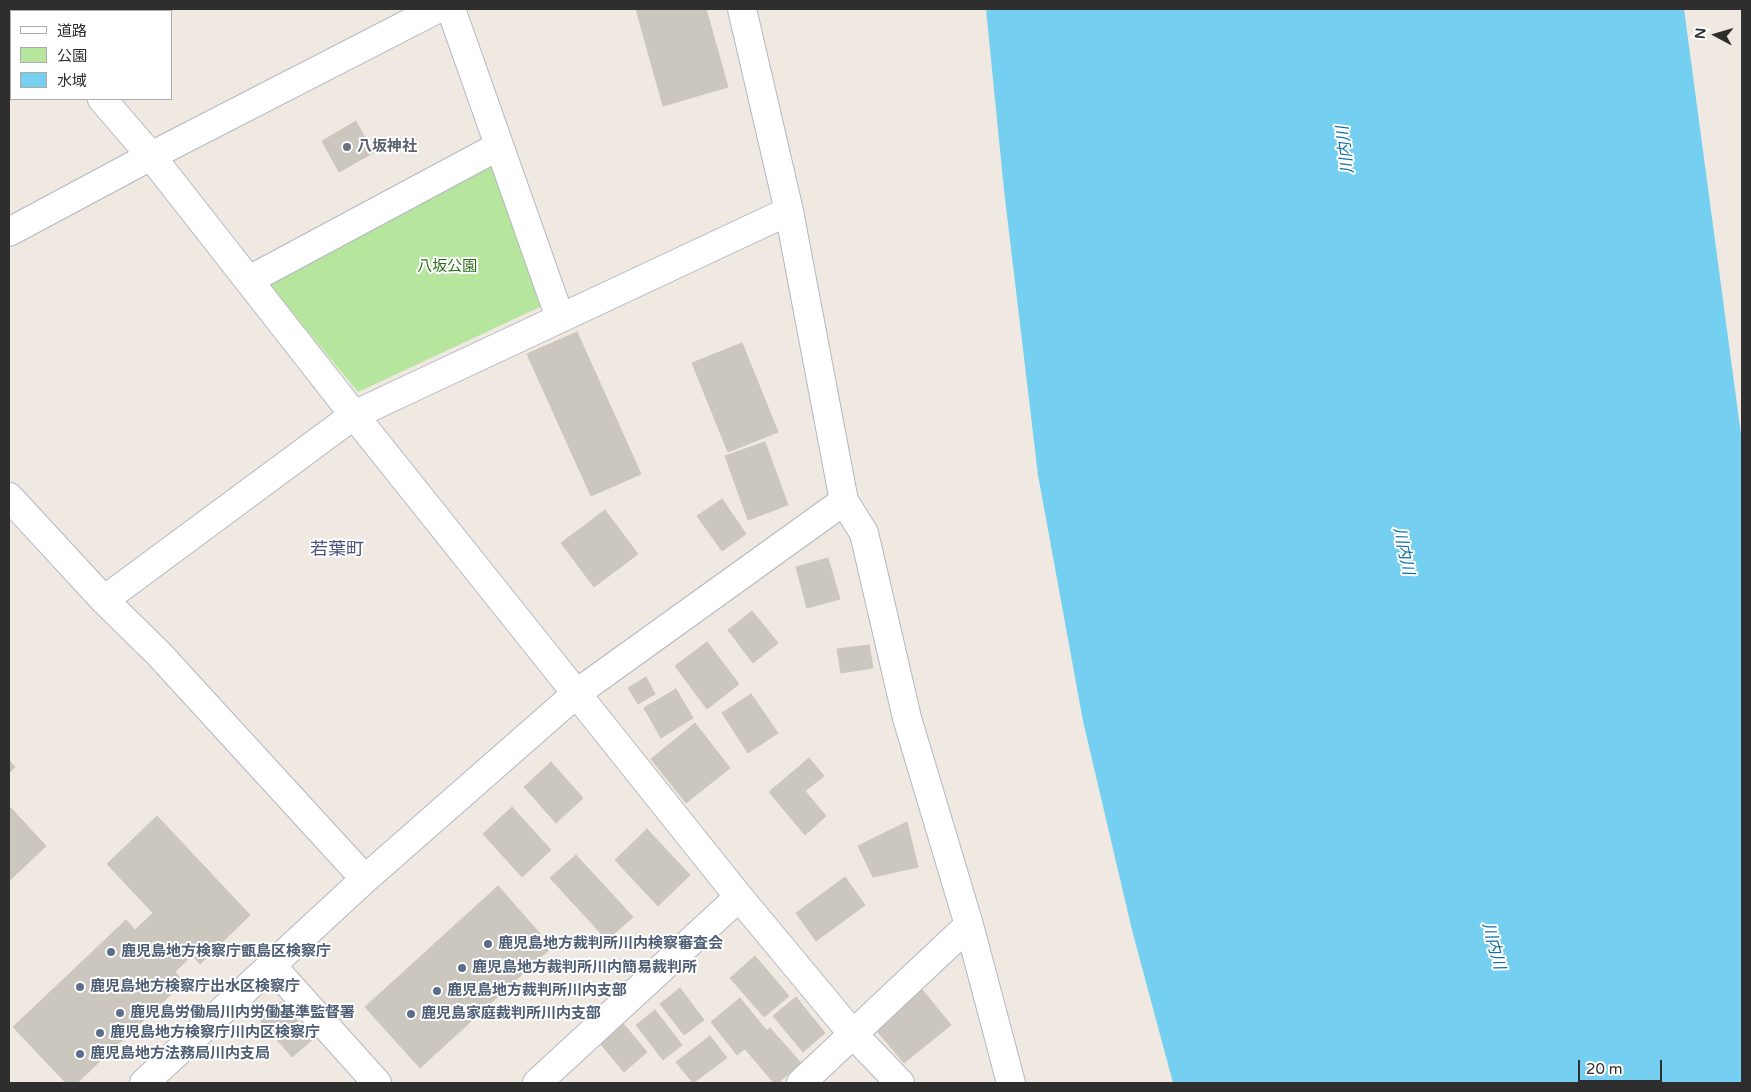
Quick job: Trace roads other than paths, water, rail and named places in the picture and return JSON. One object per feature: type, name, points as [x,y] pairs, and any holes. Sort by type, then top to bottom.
[{"type":"street","points":[[9,232],[151,156],[437,9]]},
{"type":"street","points":[[451,9],[560,318]]},
{"type":"street","points":[[742,9],[789,211],[844,501],[864,533],[907,718],[969,925],[1011,1083]]},
{"type":"street","points":[[103,100],[151,156],[354,415],[739,897],[852,1033],[900,1083]]},
{"type":"street","points":[[249,280],[500,146]]},
{"type":"street","points":[[104,600],[354,415],[789,211]]},
{"type":"street","points":[[9,497],[104,600],[159,654],[365,879]]},
{"type":"street","points":[[144,1083],[365,879],[577,693],[844,501]]},
{"type":"street","points":[[537,1083],[739,897]]},
{"type":"street","points":[[801,1083],[969,925]]},
{"type":"street","points":[[272,966],[377,1083]]},
{"type":"water","name":"川内川","points":[[986,9],[1684,9],[1742,442],[1742,1083],[1173,1083],[1132,930],[1083,721],[1038,475],[1004,190]]},
{"type":"place","name":"八坂神社","points":[[347,147]]},
{"type":"place","name":"鹿児島地方裁判所川内検察審査会","points":[[488,944]]},
{"type":"place","name":"鹿児島地方検察庁甑島区検察庁","points":[[111,952]]},
{"type":"place","name":"鹿児島地方裁判所川内簡易裁判所","points":[[462,968]]},
{"type":"place","name":"鹿児島地方検察庁出水区検察庁","points":[[80,987]]},
{"type":"place","name":"鹿児島地方裁判所川内支部","points":[[437,991]]},
{"type":"place","name":"鹿児島労働局川内労働基準監督署","points":[[120,1013]]},
{"type":"place","name":"鹿児島家庭裁判所川内支部","points":[[411,1014]]},
{"type":"place","name":"鹿児島地方検察庁川内区検察庁","points":[[100,1033]]},
{"type":"place","name":"鹿児島地方法務局川内支局","points":[[80,1054]]},
{"type":"district","name":"若葉町","points":[[337,550]]},
{"type":"park label","name":"八坂公園","points":[[447,267]]}]
